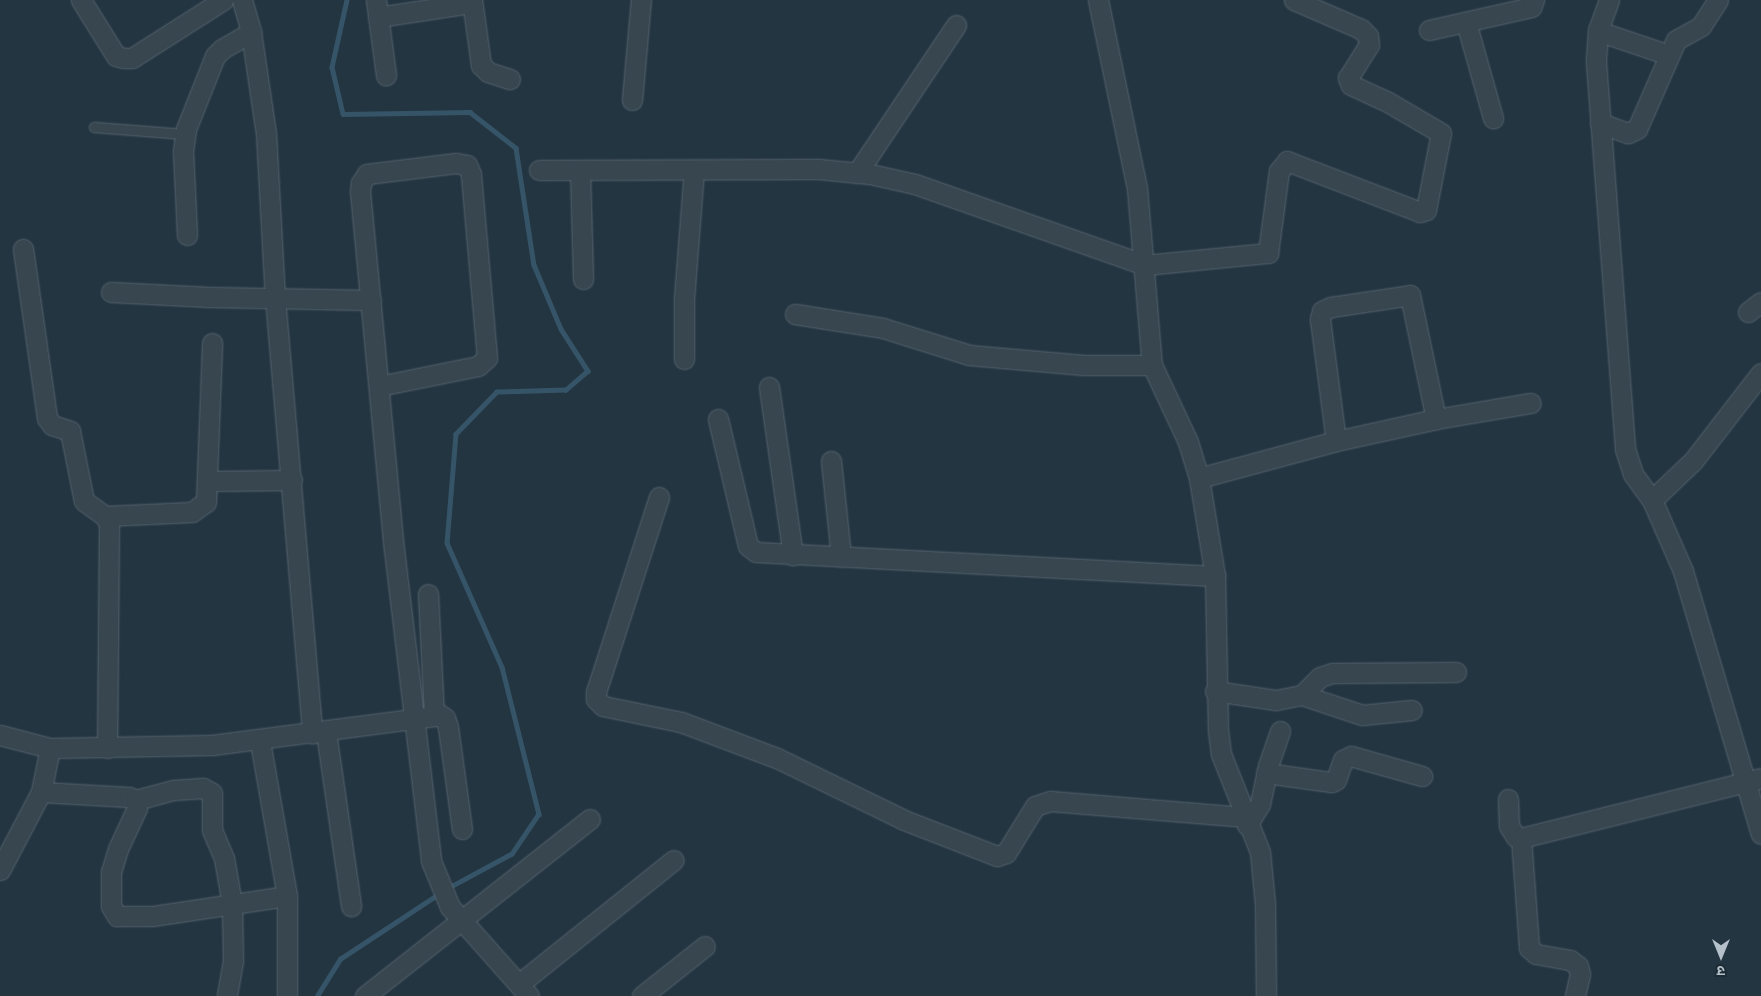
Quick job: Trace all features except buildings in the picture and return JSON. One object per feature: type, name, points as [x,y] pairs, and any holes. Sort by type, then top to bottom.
[{"type":"street","points":[[82,0],[116,56],[132,58],[223,0]]},
{"type":"street","points":[[242,0],[252,32],[266,133],[275,298],[319,733],[351,906]]},
{"type":"street","points":[[632,100],[641,0]]},
{"type":"street","points":[[1098,0],[1138,188],[1152,365],[1188,442],[1199,478],[1214,576],[1215,691],[1221,754],[1245,821],[1260,852],[1264,875],[1266,996]]},
{"type":"street","points":[[539,170],[819,170],[857,172],[915,184],[1145,265],[1268,253],[1279,171],[1287,161],[1420,212],[1428,207],[1441,133],[1388,102],[1351,85],[1348,78],[1369,45],[1368,36],[1361,29],[1294,0]]},
{"type":"street","points":[[1429,30],[1531,7],[1534,0]]},
{"type":"street","points":[[1610,0],[1598,31],[1596,62],[1625,449],[1633,474],[1652,500],[1683,571],[1753,781],[1761,834]]},
{"type":"street","points":[[1600,123],[1628,133],[1637,129],[1669,55],[1681,36],[1702,26],[1718,0]]},
{"type":"street","points":[[386,75],[377,8],[472,1],[481,65],[488,72],[510,79]]},
{"type":"street","points":[[1466,22],[1493,118]]},
{"type":"street","points":[[857,172],[956,25]]},
{"type":"street","points":[[1598,31],[1669,55]]},
{"type":"street","points":[[187,235],[185,134],[215,56],[222,49],[252,32]]},
{"type":"street","points":[[379,386],[478,366],[487,358],[471,174],[467,165],[456,163],[375,172],[364,177],[360,191],[379,386],[414,719],[431,861],[455,914],[524,990],[674,860]]},
{"type":"street","points":[[580,170],[583,279]]},
{"type":"street","points":[[684,359],[684,299],[694,170]]},
{"type":"street","points":[[23,249],[47,418],[52,425],[70,431],[84,502],[105,516],[196,511],[206,502],[209,481],[212,344]]},
{"type":"street","points":[[111,292],[371,300]]},
{"type":"street","points":[[1336,441],[1320,319],[1322,311],[1331,307],[1410,295],[1436,418]]},
{"type":"street","points":[[794,314],[884,328],[969,355],[1084,365],[1152,365]]},
{"type":"street","points":[[1652,500],[1693,461],[1761,373]]},
{"type":"street","points":[[769,387],[793,554]]},
{"type":"street","points":[[1199,478],[1336,441],[1436,418],[1531,403]]},
{"type":"street","points":[[718,419],[748,546],[761,554],[841,556],[1214,576]]},
{"type":"street","points":[[832,461],[841,556]]},
{"type":"street","points":[[209,481],[292,480]]},
{"type":"street","points":[[659,497],[596,692],[596,699],[603,706],[681,722],[777,758],[904,820],[998,856],[1006,853],[1035,806],[1050,801],[1245,821]]},
{"type":"street","points":[[105,516],[109,529],[107,748]]},
{"type":"street","points":[[0,735],[50,748],[107,748],[260,741],[434,716],[436,712],[428,594]]},
{"type":"street","points":[[1302,695],[1320,677],[1332,673],[1456,672]]},
{"type":"street","points":[[1215,691],[1265,700],[1302,695],[1362,715],[1412,710]]},
{"type":"street","points":[[436,712],[445,718],[448,727],[462,829]]},
{"type":"street","points":[[1245,821],[1260,804],[1266,773],[1280,731]]},
{"type":"street","points":[[260,741],[287,896],[287,996]]},
{"type":"street","points":[[0,870],[41,792],[50,748]]},
{"type":"street","points":[[1266,773],[1331,782],[1336,780],[1343,760],[1351,756],[1422,776]]},
{"type":"street","points":[[1508,799],[1509,826],[1516,837],[1521,838],[1753,781]]},
{"type":"street","points":[[41,792],[130,797],[136,800],[161,792],[210,790],[215,801],[212,830],[224,858],[232,904],[233,961],[227,996]]},
{"type":"street","points":[[136,800],[137,808],[118,849],[111,872],[110,900],[114,914],[122,918],[144,917],[287,896]]},
{"type":"street","points":[[365,996],[455,914],[590,819]]},
{"type":"street","points":[[1521,838],[1529,948],[1536,954],[1570,960],[1578,966],[1580,974],[1575,996]]},
{"type":"street","points":[[642,996],[705,946]]},
{"type":"lane","points":[[94,127],[185,134]]},
{"type":"waterway","points":[[347,0],[332,67],[343,114],[470,112],[516,148],[534,265],[561,329],[588,371],[566,390],[497,392],[456,434],[447,543],[502,667],[539,814],[512,854],[447,889]]},
{"type":"waterway","points":[[317,996],[340,959],[440,893]]}]
